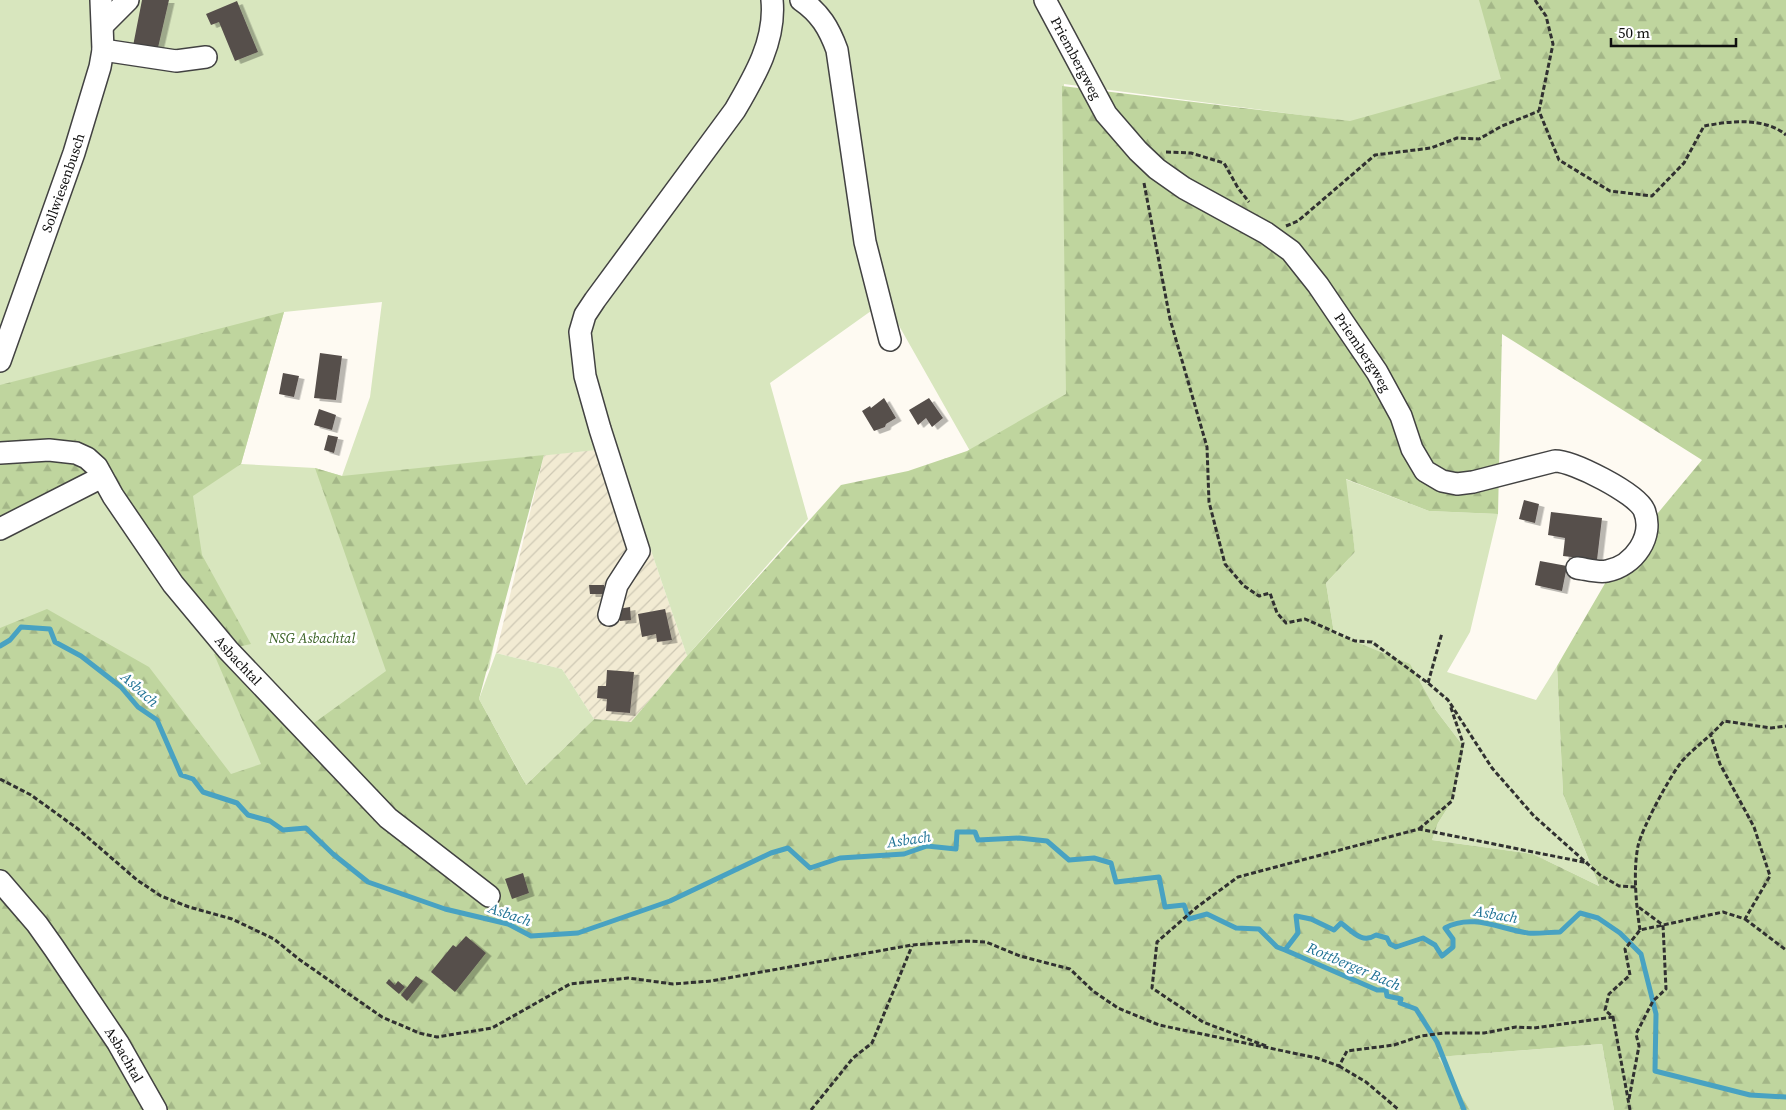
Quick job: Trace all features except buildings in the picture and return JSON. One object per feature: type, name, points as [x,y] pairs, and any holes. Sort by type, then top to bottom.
[{"type":"street","name":"Sollwiesenbusch","points":[[0,361],[74,153],[100,67],[103,50],[103,25],[100,0]]},
{"type":"street","points":[[103,25],[128,0]]},
{"type":"street","points":[[609,615],[617,585],[639,550],[585,376],[580,332],[585,315],[595,300],[735,110],[754,79],[767,47],[771,27],[772,0]]},
{"type":"street","points":[[800,0],[816,10],[829,28],[837,50],[865,242],[890,340]]},
{"type":"street","name":"Priembergweg","points":[[1045,0],[1106,114],[1138,151],[1157,169],[1184,188],[1266,233],[1291,251],[1324,292],[1377,372],[1401,416],[1419,462],[1432,476],[1457,484],[1473,482],[1554,461],[1564,461],[1578,466],[1636,499],[1643,508],[1648,522],[1647,534],[1641,547],[1620,566],[1606,572],[1576,568]]},
{"type":"street","points":[[103,50],[176,62],[206,57]]},
{"type":"street","points":[[0,453],[49,450],[76,453],[87,458],[97,468],[102,477],[0,529]]},
{"type":"street","name":"Asbachtal","points":[[102,477],[173,584],[228,650],[388,818],[489,896]]},
{"type":"street","name":"Asbachtal","points":[[0,881],[37,924],[54,948],[118,1043],[156,1110]]},
{"type":"path","points":[[1535,0],[1546,16],[1554,44],[1539,111],[1559,160],[1610,191],[1652,196],[1684,163],[1704,126],[1733,120],[1777,128],[1786,135]]},
{"type":"path","points":[[1138,151],[1191,153],[1224,163],[1238,188],[1255,209],[1266,233],[1298,221],[1375,155],[1430,148],[1457,138],[1479,139],[1502,126],[1539,111]]},
{"type":"path","points":[[1143,179],[1170,319],[1207,447],[1209,502],[1225,564],[1244,586],[1260,596],[1270,593],[1277,613],[1286,623],[1306,619],[1356,641],[1372,642],[1428,683],[1448,700],[1492,768],[1534,816],[1600,875],[1618,886],[1636,888]]},
{"type":"path","points":[[1428,683],[1442,634]]},
{"type":"path","points":[[1275,1049],[1203,1022],[1152,988],[1157,942],[1196,907],[1238,878],[1419,829],[1452,800],[1463,743],[1448,700]]},
{"type":"path","points":[[1640,930],[1636,906],[1638,845],[1656,805],[1682,762],[1711,736],[1724,721],[1772,728],[1786,726]]},
{"type":"path","points":[[1711,736],[1720,764],[1754,827],[1770,876],[1745,919]]},
{"type":"path","points":[[0,779],[30,795],[78,829],[137,880],[161,896],[189,907],[232,919],[274,939],[300,960],[382,1017],[419,1033],[437,1036],[492,1028],[570,984],[628,978],[673,984],[711,981],[912,946],[967,941],[986,942],[1020,956],[1070,969],[1093,991],[1118,1008],[1159,1025],[1317,1058],[1339,1066],[1366,1082],[1399,1110]]},
{"type":"path","points":[[1419,829],[1588,863]]},
{"type":"path","points":[[1636,906],[1663,925]]},
{"type":"path","points":[[1630,1110],[1613,1017],[1605,1010],[1609,994],[1630,976],[1626,949],[1640,930],[1723,912],[1745,919],[1786,950]]},
{"type":"path","points":[[1628,1102],[1639,1046],[1636,1034],[1653,1001],[1666,988],[1663,925]]},
{"type":"path","points":[[811,1110],[853,1058],[872,1043],[912,946]]},
{"type":"path","points":[[1339,1066],[1347,1051],[1394,1045],[1421,1036],[1444,1033],[1484,1033],[1516,1027],[1534,1028],[1613,1017]]},
{"type":"shaded area","points":[[616,448],[687,656],[631,722],[594,719],[562,669],[496,653],[544,455]]},
{"type":"green space","name":"NSG Asbachtal","points":[[0,0],[1483,0],[1505,80],[1353,122],[1064,84],[1069,395],[970,451],[885,301],[770,383],[808,519],[687,656],[616,448],[435,467],[527,490],[489,668],[463,703],[524,781],[479,699],[496,653],[562,669],[594,719],[526,785],[425,901],[0,637]],"holes":[[[382,302],[370,397],[342,476],[315,468],[241,464],[284,312]]]},
{"type":"green space","points":[[1479,0],[1786,0],[1786,1110],[1614,1110],[1602,1044],[1438,1057],[1470,1110],[0,1110],[0,628],[47,609],[149,667],[231,774],[261,764],[214,654],[218,653],[296,736],[386,671],[315,468],[342,476],[544,455],[479,699],[526,785],[594,719],[631,722],[687,656],[841,485],[908,471],[967,451],[1066,394],[1062,86],[1350,121],[1501,79]],"holes":[[[1502,334],[1702,460],[1618,561],[1557,666],[1563,794],[1599,886],[1533,854],[1432,840],[1438,823],[1452,801],[1464,747],[1435,709],[1410,664],[1334,633],[1326,583],[1355,552],[1346,479],[1429,511],[1498,514]]]},
{"type":"green space","points":[[284,312],[241,464],[193,496],[202,555],[251,644],[219,651],[90,472],[0,520],[0,385]]},
{"type":"green space","points":[[1345,479],[1429,511],[1498,514],[1470,632],[1447,672],[1536,700],[1557,666],[1563,794],[1599,886],[1533,854],[1432,840],[1438,823],[1452,801],[1464,747],[1435,709],[1334,633],[1326,583],[1355,552]]},
{"type":"green space","points":[[1602,1044],[1614,1110],[1470,1110],[1437,1057]]},
{"type":"waterway","name":"Asbach","points":[[0,646],[10,640],[21,627],[50,629],[55,642],[81,656],[121,687],[138,707],[157,720],[181,775],[193,779],[203,792],[237,803],[248,815],[270,821],[283,830],[306,828],[333,854],[368,882],[445,909],[508,924],[531,936],[578,933],[670,901],[771,853],[788,848],[810,868],[840,858],[904,854],[927,846],[956,849],[957,832],[975,832],[978,840],[1019,838],[1047,841],[1069,860],[1094,858],[1111,863],[1116,882],[1159,877],[1165,907],[1184,905],[1189,919],[1207,914],[1236,928],[1259,929],[1277,947],[1285,950],[1298,933],[1296,916],[1311,919],[1334,930],[1341,923],[1362,938],[1376,935],[1387,938],[1390,944],[1396,947],[1423,938],[1435,945],[1442,956],[1453,947],[1453,939],[1445,928],[1455,924],[1465,922],[1486,923],[1528,933],[1540,933],[1560,932],[1580,913],[1598,918],[1620,933],[1641,954],[1656,1014],[1655,1071],[1750,1095],[1786,1097]]},
{"type":"waterway","name":"Rottberger Bach","points":[[1285,950],[1377,990],[1386,990],[1387,996],[1401,999],[1400,1003],[1416,1009],[1437,1042],[1464,1110]]}]
